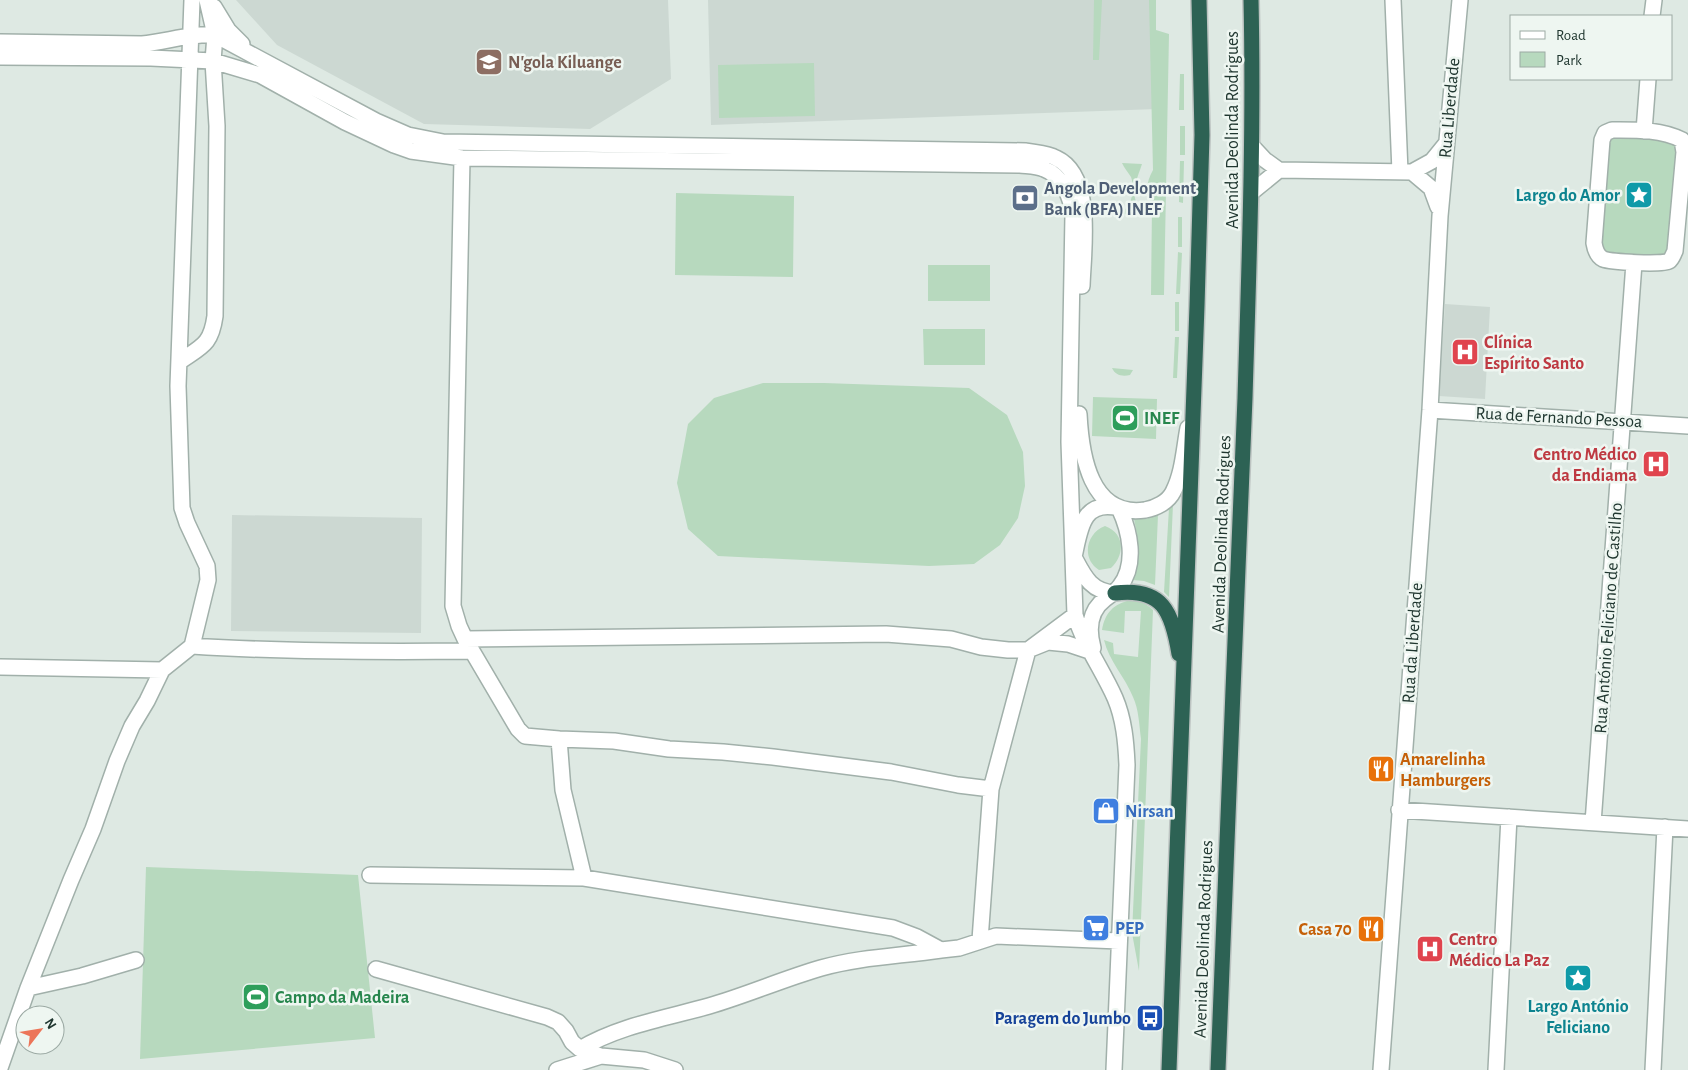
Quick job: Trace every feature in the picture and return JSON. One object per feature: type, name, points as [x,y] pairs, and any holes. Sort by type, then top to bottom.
[{"type":"highway","name":"Avenida Deolinda Rodrigues","points":[[1169,1070],[1202,135],[1199,0]]},
{"type":"highway","name":"Avenida Deolinda Rodrigues","points":[[1218,1070],[1224,888],[1242,492],[1252,192],[1251,0]]},
{"type":"highway","points":[[1115,593],[1128,591],[1150,596],[1159,601],[1165,608],[1173,622],[1184,686]]},
{"type":"street","points":[[0,1068],[28,988],[71,880],[94,830],[124,744],[162,670],[192,646],[208,580],[207,566],[182,508],[178,386],[192,0]]},
{"type":"street","points":[[179,362],[206,344],[213,332],[215,316],[217,126],[213,61],[215,35],[209,0]]},
{"type":"street","points":[[209,0],[228,30],[256,56]]},
{"type":"street","points":[[1393,0],[1406,172]]},
{"type":"street","name":"Rua Liberdade","points":[[1440,216],[1460,0]]},
{"type":"street","points":[[1652,15],[1654,0]]},
{"type":"street","points":[[0,42],[142,44],[203,34],[215,35],[376,121],[408,135],[443,142],[1026,152],[1056,157],[1064,162],[1076,177],[1084,208],[1078,403],[1080,443],[1093,482],[1102,495],[1118,508],[1126,528],[1130,550],[1126,577],[1115,593],[1104,599],[1096,608],[1092,617],[1090,626],[1091,641],[1098,666]]},
{"type":"street","points":[[0,57],[213,61],[260,75],[345,122],[394,145],[426,154],[462,158],[1020,165],[1042,168],[1056,176],[1065,188],[1073,215],[1069,442],[1075,615],[1089,651],[1115,698],[1126,738],[1127,766],[1114,1070]]},
{"type":"street","points":[[1644,131],[1648,80]]},
{"type":"street","points":[[1612,130],[1644,131],[1675,136],[1682,140],[1684,152],[1675,251],[1668,262],[1634,263],[1604,259],[1598,255],[1594,242],[1602,140],[1605,133],[1612,130]]},
{"type":"street","points":[[1406,172],[1432,161],[1446,145]]},
{"type":"street","points":[[1252,146],[1265,160],[1279,170],[1406,172],[1424,180],[1431,188],[1440,216]]},
{"type":"street","points":[[462,158],[453,606],[459,626],[468,645],[518,729],[525,736],[614,741],[669,749],[774,757],[891,772],[958,785],[991,789]]},
{"type":"street","points":[[1252,192],[1279,170]]},
{"type":"street","name":"Rua da Liberdade","points":[[1380,1070],[1430,410],[1440,216]]},
{"type":"street","name":"Rua António Feliciano de Castilho","points":[[1593,823],[1634,263]]},
{"type":"street","points":[[1115,593],[1100,591],[1088,582],[1074,557],[1084,518],[1100,506],[1129,510],[1152,509],[1163,503],[1173,494],[1178,480],[1194,395]]},
{"type":"street","name":"Rua de Fernando Pessoa","points":[[1430,410],[1688,426]]},
{"type":"street","points":[[980,940],[991,789],[1028,650],[1075,615]]},
{"type":"street","points":[[192,646],[347,651],[468,645],[886,634],[951,639],[981,647],[1008,650],[1028,650],[1048,642],[1068,644],[1089,651]]},
{"type":"street","points":[[0,667],[162,670]]},
{"type":"street","points":[[558,739],[563,790],[584,878]]},
{"type":"street","points":[[1399,810],[1688,829]]},
{"type":"street","points":[[1496,1070],[1510,817]]},
{"type":"street","points":[[1653,1070],[1664,827]]},
{"type":"street","points":[[370,875],[584,878],[892,928],[918,937],[941,950]]},
{"type":"street","points":[[580,1049],[608,1034],[719,1003],[822,968],[882,956],[960,948],[996,936],[1119,941]]},
{"type":"street","points":[[28,988],[82,976],[136,960]]},
{"type":"street","points":[[376,969],[547,1017],[558,1022],[572,1042],[580,1049],[601,1056],[675,1070]]},
{"type":"street","points":[[557,1070],[601,1056]]},
{"type":"shaded area","name":"N'gola Kiluange","points":[[236,0],[668,0],[671,79],[590,129],[424,124],[277,45]]},
{"type":"shaded area","points":[[708,0],[1154,0],[1157,109],[711,125]]},
{"type":"shaded area","name":"Clínica Espírito Santo","points":[[1445,304],[1490,307],[1485,399],[1439,396]]},
{"type":"shaded area","points":[[232,515],[422,518],[421,633],[231,631]]},
{"type":"green space","points":[[1094,0],[1102,0],[1099,60],[1093,60]]},
{"type":"green space","points":[[1149,0],[1156,0],[1156,30],[1169,34],[1164,295],[1151,295],[1152,205],[1147,188],[1153,170]]},
{"type":"green space","points":[[814,63],[815,116],[719,118],[718,65]]},
{"type":"green space","points":[[1180,74],[1184,74],[1184,110],[1179,110]]},
{"type":"green space","points":[[1180,126],[1185,126],[1185,155],[1180,155]]},
{"type":"green space","points":[[1609,135],[1680,140],[1669,258],[1602,252]]},
{"type":"green space","points":[[1180,161],[1184,161],[1183,203],[1179,202]]},
{"type":"green space","points":[[1122,163],[1142,164],[1134,189],[1140,215],[1120,214],[1127,207],[1133,193],[1131,177]]},
{"type":"green space","points":[[676,193],[794,196],[793,277],[675,275]]},
{"type":"green space","points":[[1178,217],[1182,217],[1182,247],[1178,247]]},
{"type":"green space","points":[[1178,252],[1182,253],[1180,294],[1176,294]]},
{"type":"green space","points":[[928,265],[990,265],[990,301],[928,301]]},
{"type":"green space","points":[[1175,302],[1179,302],[1179,331],[1175,331]]},
{"type":"green space","points":[[923,329],[985,329],[985,365],[924,365]]},
{"type":"green space","points":[[1175,337],[1179,337],[1177,378],[1173,378]]},
{"type":"green space","points":[[1112,368],[1133,370],[1130,375],[1122,376],[1117,374]]},
{"type":"green space","points":[[763,383],[969,388],[1007,415],[1023,452],[1025,486],[1018,518],[1000,545],[974,564],[929,566],[718,556],[688,529],[677,483],[688,424],[714,398]]},
{"type":"green space","name":"INEF","points":[[1093,397],[1157,399],[1156,439],[1092,436]]},
{"type":"green space","points":[[1173,504],[1169,597],[1164,592],[1169,508]]},
{"type":"green space","points":[[1158,515],[1155,585],[1133,580],[1138,550],[1134,519],[1145,519]]},
{"type":"green space","points":[[1105,526],[1112,529],[1116,534],[1121,545],[1121,551],[1116,563],[1111,568],[1099,570],[1090,559],[1088,546],[1094,534]]},
{"type":"green space","points":[[1131,600],[1143,603],[1153,610],[1139,971],[1132,933],[1141,739],[1135,702],[1106,648],[1104,640],[1113,643],[1114,654],[1138,657],[1141,611],[1125,611],[1124,633],[1102,630],[1105,619],[1111,610],[1119,604]]},
{"type":"green space","name":"Campo da Madeira","points":[[146,867],[358,875],[375,1038],[140,1059]]},
{"type":"place","name":"N'gola Kiluange","points":[[489,62]]},
{"type":"place","name":"Largo do Amor","points":[[1639,195]]},
{"type":"place","name":"Angola Development Bank (BFA) INEF","points":[[1025,198]]},
{"type":"place","name":"Clínica Espírito Santo","points":[[1465,352]]},
{"type":"place","name":"INEF","points":[[1125,418]]},
{"type":"place","name":"Centro Médico da Endiama","points":[[1656,464]]},
{"type":"place","name":"Amarelinha Hamburgers","points":[[1381,769]]},
{"type":"place","name":"Nirsan","points":[[1106,811]]},
{"type":"place","name":"PEP","points":[[1096,928]]},
{"type":"place","name":"Casa 70","points":[[1371,929]]},
{"type":"place","name":"Centro Médico La Paz","points":[[1430,949]]},
{"type":"place","name":"Largo António Feliciano","points":[[1578,978]]},
{"type":"place","name":"Campo da Madeira","points":[[256,997]]},
{"type":"place","name":"Paragem do Jumbo","points":[[1150,1018]]}]
